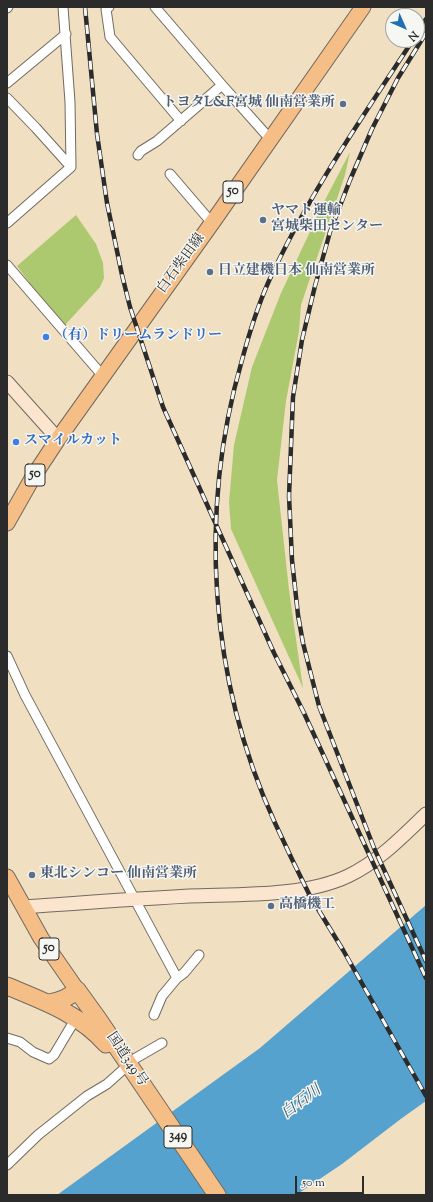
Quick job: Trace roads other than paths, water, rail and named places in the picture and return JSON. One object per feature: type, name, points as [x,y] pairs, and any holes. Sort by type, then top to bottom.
[{"type":"highway","name":"349","points":[[7,986],[49,1003],[76,1018],[94,1032],[113,1053],[128,1064]]},
{"type":"highway","points":[[49,1003],[68,998],[77,990]]},
{"type":"highway","name":"国道349号","points":[[77,990],[217,1195]]},
{"type":"main road","name":"白石柴田線","points":[[9,513],[102,375],[212,223],[363,7]]},
{"type":"main road","name":"50","points":[[7,878],[41,938],[77,990]]},
{"type":"street","points":[[7,223],[71,167],[70,102],[63,7]]},
{"type":"street","points":[[109,7],[106,9],[110,37],[181,121]]},
{"type":"street","points":[[155,7],[270,139]]},
{"type":"street","points":[[7,83],[66,34]]},
{"type":"street","points":[[138,155],[141,151],[157,141],[181,121],[222,85]]},
{"type":"street","points":[[7,98],[71,167]]},
{"type":"street","points":[[170,174],[212,223]]},
{"type":"street","points":[[7,266],[102,375]]},
{"type":"street","points":[[7,382],[58,439]]},
{"type":"street","points":[[7,656],[25,695],[176,978]]},
{"type":"street","points":[[23,907],[134,899],[288,892],[330,883],[347,877],[368,865],[426,814]]},
{"type":"street","points":[[154,1015],[162,996],[176,978],[184,972],[199,955]]},
{"type":"street","points":[[7,1038],[20,1042],[33,1052],[49,1059],[54,1055],[76,1018]]},
{"type":"street","points":[[7,1165],[38,1135],[87,1096],[107,1084],[128,1064],[162,1043]]},
{"type":"water","name":"白石川","points":[[426,905],[426,1101],[342,1164],[296,1195],[57,1195],[260,1048]]},
{"type":"railway","points":[[85,7],[97,134],[107,203],[130,307],[163,407],[274,653],[304,713],[426,978]]},
{"type":"railway","points":[[426,33],[398,78],[372,129],[330,232],[302,340],[293,397],[289,496],[292,560],[298,615],[303,643],[319,706],[374,848],[426,961]]},
{"type":"railway","points":[[408,48],[317,189],[283,251],[257,311],[247,341],[228,418],[219,476],[216,535],[217,594],[224,653],[236,711],[253,768],[275,823],[310,896],[343,950],[426,1096]]},
{"type":"place","name":"トヨタL&F宮城 仙南営業所","points":[[343,104]]},
{"type":"place","name":"ヤマト運輸 宮城柴田センター","points":[[263,220]]},
{"type":"place","name":"日立建機日本 仙南営業所","points":[[210,272]]},
{"type":"place","name":"（有）ドリームランドリー","points":[[46,337]]},
{"type":"place","name":"スマイルカット","points":[[16,442]]},
{"type":"place","name":"東北シンコー 仙南営業所","points":[[32,875]]},
{"type":"place","name":"高橋機工","points":[[271,906]]}]
